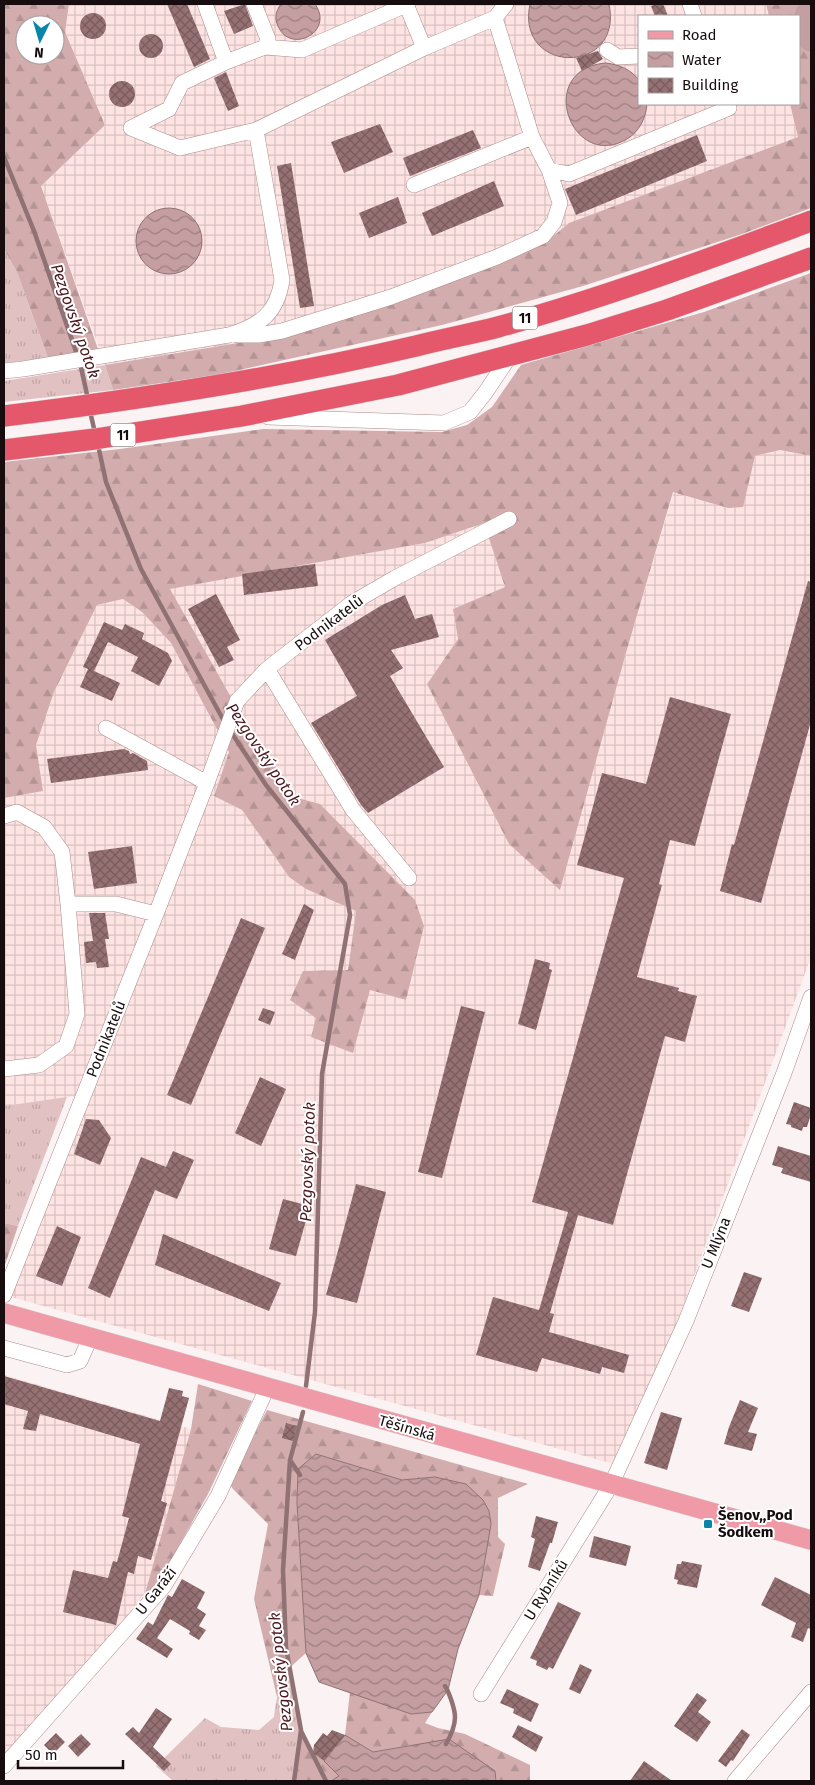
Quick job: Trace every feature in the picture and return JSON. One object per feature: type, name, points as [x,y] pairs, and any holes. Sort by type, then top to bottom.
[{"type":"highway","name":"11","points":[[4,416],[231,384],[334,365],[498,327],[658,276],[811,221]]},
{"type":"highway","name":"11","points":[[4,450],[94,439],[242,416],[398,385],[587,335],[667,310],[811,258]]},
{"type":"main road","name":"Těšínská","points":[[4,1313],[811,1540]]},
{"type":"street","points":[[205,4],[226,62]]},
{"type":"street","points":[[254,4],[268,39],[265,47]]},
{"type":"street","points":[[424,48],[406,4],[302,50],[265,47],[226,62],[182,83],[169,109],[130,128],[180,148],[256,130],[424,48],[495,18],[506,4]]},
{"type":"street","points":[[229,334],[259,336],[282,331],[382,300],[497,257],[543,236],[554,222],[560,203],[549,170],[532,136],[495,18]]},
{"type":"street","points":[[608,50],[618,57],[638,56]]},
{"type":"street","points":[[549,170],[569,174],[729,108],[728,105]]},
{"type":"street","points":[[4,371],[33,368],[229,334],[256,324],[269,314],[280,293],[282,280],[256,130]]},
{"type":"street","points":[[414,185],[532,136]]},
{"type":"street","points":[[242,416],[444,423],[470,412],[510,356]]},
{"type":"street","name":"Podnikatelů","points":[[4,1295],[156,914],[238,701],[267,670],[352,603],[395,578],[509,519]]},
{"type":"street","points":[[267,670],[353,810],[409,878]]},
{"type":"street","points":[[106,728],[207,783]]},
{"type":"street","points":[[4,816],[17,812],[44,827],[62,852],[77,1014],[66,1046],[39,1065],[4,1069]]},
{"type":"street","points":[[68,904],[116,904],[156,914]]},
{"type":"street","name":"U Mlýna","points":[[611,1485],[686,1320],[784,1073],[811,997]]},
{"type":"street","points":[[4,1348],[67,1365],[80,1361],[90,1338]]},
{"type":"street","name":"U Garáží","points":[[4,1766],[164,1586],[218,1496],[267,1388]]},
{"type":"street","name":"U Rybníků","points":[[482,1694],[611,1485]]},
{"type":"street","points":[[735,1781],[811,1692]]},
{"type":"shaded area","points":[[69,4],[766,4],[769,15],[638,15],[638,105],[790,105],[798,137],[569,223],[545,243],[417,295],[286,335],[105,365],[41,186],[105,125],[65,32]]},
{"type":"shaded area","points":[[780,450],[811,456],[811,957],[624,1467],[4,1295],[83,1095],[4,1106],[4,798],[43,791],[36,745],[54,692],[97,605],[123,599],[142,612],[171,643],[229,752],[214,796],[242,810],[289,877],[306,889],[356,911],[348,970],[332,971],[370,990],[406,1000],[320,804],[298,798],[254,738],[169,589],[425,543],[484,522],[505,587],[453,609],[458,639],[427,684],[560,889],[626,653],[674,491],[728,508],[755,456]]},
{"type":"shaded area","points":[[4,1375],[191,1429],[144,1597],[68,1700],[4,1763]]},
{"type":"green space","points":[[4,4],[69,4],[65,32],[105,125],[41,186],[98,349],[48,358],[17,272],[4,249]]},
{"type":"green space","points":[[766,4],[811,4],[811,208],[742,234],[583,286],[442,325],[217,375],[113,390],[105,365],[286,335],[417,295],[545,243],[569,223],[798,137],[790,105],[800,105],[800,15],[769,15]]},
{"type":"green space","points":[[4,249],[17,272],[48,358],[4,363]]},
{"type":"green space","points":[[811,273],[811,456],[780,450],[755,456],[743,507],[728,508],[673,492],[560,890],[509,844],[427,684],[458,639],[453,609],[505,587],[484,523],[425,543],[170,589],[254,738],[298,798],[320,804],[415,900],[424,926],[406,1000],[370,990],[353,1053],[311,1037],[316,1018],[290,1000],[303,971],[348,970],[356,911],[306,889],[289,877],[242,810],[214,796],[229,752],[171,643],[142,612],[123,599],[97,605],[54,692],[36,745],[43,791],[4,798],[4,462],[120,449],[263,429],[442,432],[467,425],[492,407],[521,365],[704,312]]},
{"type":"green space","points":[[105,365],[113,390],[4,402],[4,381]]},
{"type":"green space","points":[[67,1097],[18,1226],[4,1223],[4,1106]]},
{"type":"green space","points":[[4,1223],[18,1226],[4,1268]]},
{"type":"green space","points":[[198,1384],[252,1401],[208,1494],[161,1578],[144,1597],[191,1429]]},
{"type":"green space","points":[[267,1410],[528,1484],[498,1498],[498,1537],[505,1544],[493,1596],[479,1595],[491,1524],[489,1511],[435,1477],[402,1480],[316,1454],[298,1469],[297,1503],[306,1653],[286,1671],[277,1697],[254,1599],[268,1524],[229,1483]]},
{"type":"green space","points":[[290,1668],[301,1730],[293,1781],[173,1781],[156,1766],[205,1718],[221,1727],[259,1730],[274,1717],[281,1683]]},
{"type":"green space","points":[[350,1692],[411,1714],[432,1712],[425,1723],[465,1734],[530,1765],[530,1781],[496,1781],[495,1771],[412,1745],[373,1752],[345,1735]]},
{"type":"green space","points":[[301,1730],[313,1753],[339,1776],[331,1781],[292,1781]]},
{"type":"water","points":[[281,4],[315,4],[320,14],[319,23],[315,31],[300,39],[292,39],[284,35],[276,20]]},
{"type":"water","points":[[530,4],[609,4],[609,28],[601,44],[587,54],[570,58],[552,54],[538,44],[530,27]]},
{"type":"water","points":[[606,63],[624,68],[638,79],[638,105],[647,105],[638,129],[627,139],[607,145],[590,142],[577,131],[568,116],[566,98],[571,82],[584,69]]},
{"type":"water","points":[[169,208],[182,211],[192,218],[199,228],[202,241],[199,254],[192,264],[182,271],[169,274],[156,271],[146,264],[139,254],[136,241],[139,228],[146,218],[156,211]]},
{"type":"water","points":[[316,1454],[402,1480],[435,1477],[466,1484],[483,1500],[489,1511],[491,1524],[479,1595],[458,1649],[448,1690],[432,1712],[411,1714],[319,1682],[306,1653],[297,1503],[298,1469]]},
{"type":"water","points":[[345,1735],[373,1752],[449,1739],[495,1771],[496,1781],[331,1781],[339,1776],[324,1761]]},
{"type":"building","points":[[167,4],[187,4],[210,59],[194,67]]},
{"type":"building","points":[[245,4],[253,26],[234,34],[224,11]]},
{"type":"building","points":[[663,4],[668,15],[655,15],[651,6]]},
{"type":"building","points":[[93,13],[102,17],[106,26],[102,35],[93,39],[84,35],[80,26],[84,17]]},
{"type":"building","points":[[151,34],[160,37],[163,46],[160,55],[151,58],[142,55],[139,46],[142,37]]},
{"type":"building","points":[[598,51],[603,59],[582,71],[576,58]]},
{"type":"building","points":[[226,72],[239,106],[228,111],[214,78]]},
{"type":"building","points":[[122,81],[131,85],[135,94],[131,103],[122,107],[113,103],[109,94],[113,85]]},
{"type":"building","points":[[380,124],[393,152],[344,173],[331,142]]},
{"type":"building","points":[[473,130],[481,148],[410,176],[403,158]]},
{"type":"building","points":[[697,135],[707,161],[576,215],[565,189]]},
{"type":"building","points":[[291,163],[314,306],[300,308],[277,166]]},
{"type":"building","points":[[494,181],[504,206],[432,236],[422,213]]},
{"type":"building","points":[[398,197],[407,223],[369,238],[359,213]]},
{"type":"building","points":[[315,564],[318,586],[244,595],[242,574]]},
{"type":"building","points":[[808,581],[811,582],[811,721],[761,903],[720,891]]},
{"type":"building","points":[[216,594],[240,640],[227,647],[234,660],[219,667],[188,609]]},
{"type":"building","points":[[405,595],[415,619],[432,614],[439,637],[391,650],[403,668],[390,676],[444,767],[368,813],[361,805],[311,723],[357,696],[325,640],[382,605]]},
{"type":"building","points":[[104,622],[122,630],[125,624],[144,633],[142,639],[168,653],[172,661],[159,686],[131,671],[138,657],[108,642],[94,671],[120,683],[112,701],[80,687],[88,669],[83,667]]},
{"type":"building","points":[[670,697],[731,714],[695,846],[670,840],[659,884],[662,885],[637,977],[679,988],[678,991],[697,996],[685,1042],[665,1036],[613,1225],[578,1215],[550,1313],[554,1314],[549,1332],[629,1355],[624,1373],[602,1367],[600,1374],[542,1358],[537,1372],[476,1355],[493,1297],[539,1310],[568,1212],[532,1202],[624,878],[577,865],[602,773],[646,784]]},
{"type":"building","points":[[124,749],[129,751],[130,754],[133,753],[147,761],[148,770],[51,783],[47,759]]},
{"type":"building","points":[[132,846],[137,883],[94,889],[88,852]]},
{"type":"building","points":[[304,904],[314,910],[295,960],[282,954]]},
{"type":"building","points":[[89,913],[105,913],[109,939],[105,939],[109,967],[97,968],[96,962],[86,963],[84,942],[93,941]]},
{"type":"building","points":[[241,918],[265,928],[191,1105],[167,1095]]},
{"type":"building","points":[[535,959],[550,963],[549,969],[552,970],[536,1030],[518,1024]]},
{"type":"building","points":[[461,1006],[485,1012],[442,1178],[418,1172]]},
{"type":"building","points":[[263,1008],[275,1012],[270,1025],[258,1020]]},
{"type":"building","points":[[260,1077],[286,1089],[261,1146],[235,1133]]},
{"type":"building","points":[[794,1102],[811,1108],[807,1127],[803,1127],[802,1131],[786,1124]]},
{"type":"building","points":[[86,1119],[99,1120],[111,1138],[100,1165],[74,1154]]},
{"type":"building","points":[[778,1146],[811,1156],[811,1182],[781,1173],[783,1168],[772,1165]]},
{"type":"building","points":[[173,1151],[194,1160],[177,1199],[155,1190],[110,1298],[88,1288],[141,1157],[166,1167]]},
{"type":"building","points":[[356,1184],[386,1192],[357,1303],[326,1295]]},
{"type":"building","points":[[283,1199],[310,1206],[296,1256],[269,1249]]},
{"type":"building","points":[[57,1226],[81,1237],[62,1286],[36,1276]]},
{"type":"building","points":[[163,1234],[281,1283],[269,1311],[155,1265]]},
{"type":"building","points":[[744,1272],[762,1278],[749,1312],[731,1306]]},
{"type":"building","points":[[4,1376],[160,1421],[169,1388],[183,1391],[182,1396],[189,1398],[161,1501],[167,1503],[151,1560],[138,1556],[134,1574],[128,1572],[116,1625],[63,1612],[73,1570],[108,1578],[113,1561],[117,1562],[129,1518],[122,1516],[140,1444],[40,1414],[36,1431],[23,1429],[28,1411],[4,1404]]},
{"type":"building","points":[[740,1400],[758,1408],[748,1432],[757,1434],[752,1451],[724,1444]]},
{"type":"building","points":[[661,1412],[682,1418],[667,1470],[644,1463]]},
{"type":"building","points":[[286,1423],[297,1426],[293,1441],[282,1438]]},
{"type":"building","points":[[536,1516],[558,1522],[552,1543],[550,1543],[540,1571],[528,1567],[535,1539],[531,1537]]},
{"type":"building","points":[[594,1536],[631,1546],[626,1566],[589,1557]]},
{"type":"building","points":[[682,1561],[702,1565],[697,1588],[677,1584],[678,1580],[674,1579],[677,1564],[681,1564]]},
{"type":"building","points":[[775,1577],[811,1595],[811,1629],[808,1628],[803,1642],[791,1637],[796,1623],[761,1605]]},
{"type":"building","points":[[182,1579],[205,1592],[197,1608],[206,1614],[199,1626],[206,1630],[199,1640],[189,1634],[190,1631],[170,1619],[157,1638],[173,1649],[167,1658],[136,1639],[148,1622],[153,1625],[168,1595],[172,1597]]},
{"type":"building","points":[[558,1602],[581,1613],[553,1669],[549,1667],[547,1670],[536,1665],[537,1661],[530,1658]]},
{"type":"building","points":[[580,1664],[592,1670],[580,1694],[569,1689]]},
{"type":"building","points":[[507,1689],[539,1704],[531,1722],[513,1713],[514,1709],[500,1703]]},
{"type":"building","points":[[697,1693],[707,1700],[698,1712],[711,1722],[697,1742],[674,1726]]},
{"type":"building","points":[[156,1708],[172,1719],[153,1747],[171,1764],[164,1771],[125,1734],[133,1727],[139,1733]]},
{"type":"building","points":[[518,1725],[543,1737],[536,1752],[512,1737]]},
{"type":"building","points":[[742,1729],[750,1735],[733,1761],[731,1760],[726,1767],[718,1761]]},
{"type":"building","points":[[332,1730],[345,1735],[324,1761],[313,1753],[314,1745],[323,1733],[327,1736]]},
{"type":"building","points":[[56,1733],[65,1742],[53,1754],[44,1745]]},
{"type":"building","points":[[81,1734],[91,1744],[78,1757],[68,1746]]},
{"type":"building","points":[[644,1761],[672,1781],[630,1781]]},
{"type":"waterway","points":[[811,8],[807,16],[811,39]]},
{"type":"waterway","name":"Pezgovský potok","points":[[4,157],[34,231],[80,363],[88,399]]},
{"type":"waterway","name":"Pezgovský potok","points":[[90,411],[95,433]]},
{"type":"waterway","name":"Pezgovský potok","points":[[98,445],[106,482],[141,569],[225,723]]},
{"type":"waterway","name":"Pezgovský potok","points":[[231,732],[266,785],[345,884],[350,915],[322,1074],[315,1312],[306,1386]]},
{"type":"waterway","name":"Pezgovský potok","points":[[294,1781],[301,1730],[286,1648],[283,1570],[290,1460],[303,1412]]},
{"type":"waterway","points":[[290,1460],[300,1475]]},
{"type":"waterway","points":[[445,1686],[452,1701],[455,1717],[452,1731],[446,1744]]},
{"type":"waterway","points":[[301,1731],[326,1781]]},
{"type":"place","name":"Šenov,,Pod Šodkem","points":[[708,1524]]}]
